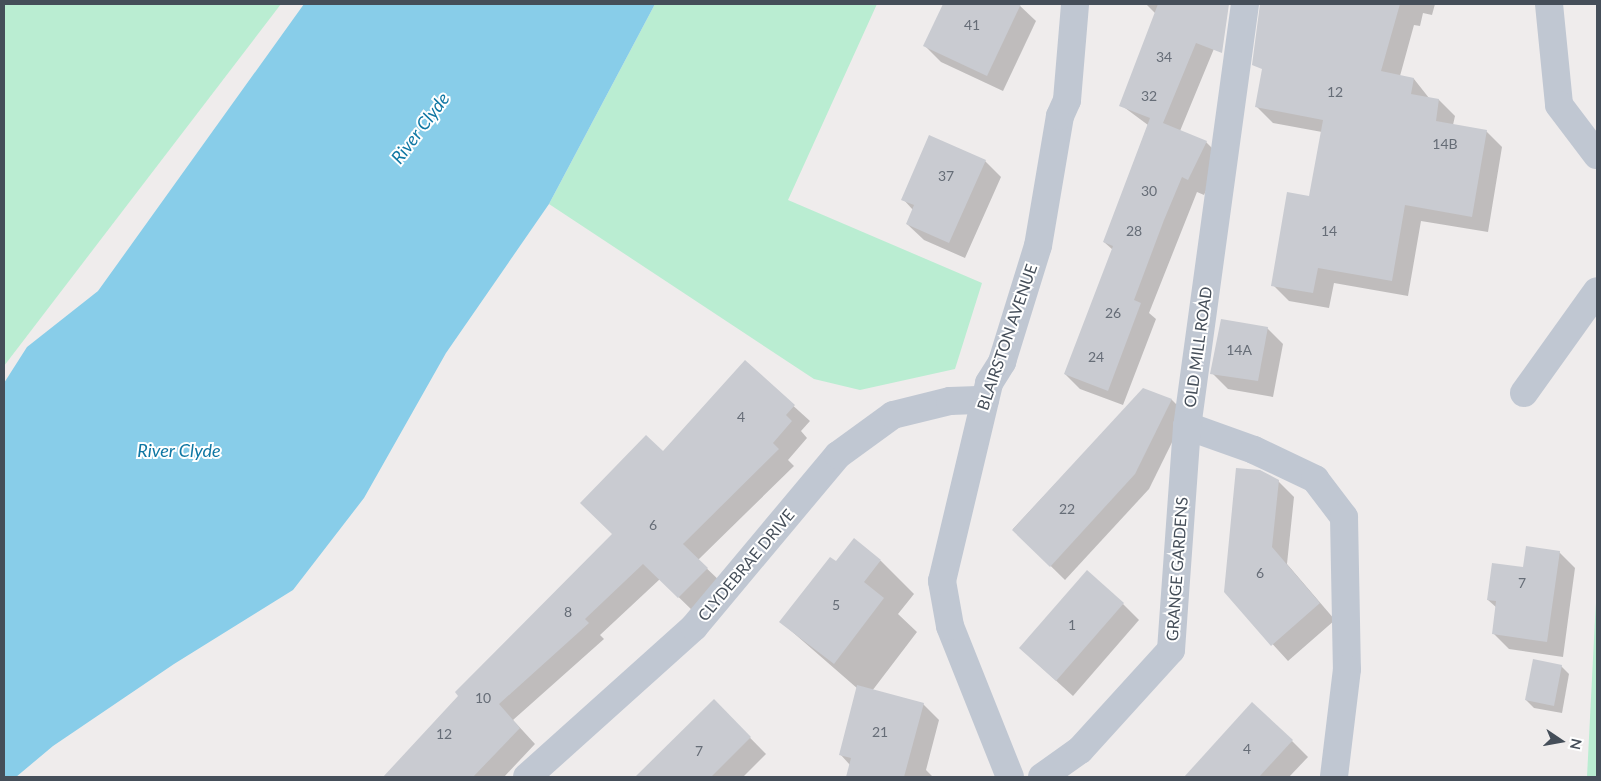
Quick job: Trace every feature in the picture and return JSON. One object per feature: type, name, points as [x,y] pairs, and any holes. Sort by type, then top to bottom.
[{"type":"street","name":"BLAIRSTON AVENUE","points":[[1010,777],[950,626],[942,581],[984,400],[1002,362],[1038,246],[1066,100],[1075,4]]},
{"type":"street","name":"OLD MILL ROAD","points":[[1245,4],[1187,426],[1254,450],[1315,479],[1344,517],[1347,669],[1334,777]]},
{"type":"street","points":[[1549,4],[1559,105],[1597,155]]},
{"type":"street","points":[[1524,393],[1597,292]]},
{"type":"street","name":"CLYDEBRAE DRIVE","points":[[527,777],[694,627],[838,455],[893,415],[950,401],[984,400]]},
{"type":"street","name":"GRANGE GARDENS","points":[[1042,777],[1080,750],[1171,650],[1187,426]]},
{"type":"green space","points":[[4,4],[281,4],[4,366]]},
{"type":"green space","points":[[655,4],[877,4],[788,200],[982,283],[955,369],[860,390],[814,379],[549,204]]},
{"type":"green space","points":[[1597,586],[1597,777],[1587,777],[1595,619]]},
{"type":"water","name":"River Clyde","points":[[304,4],[655,4],[549,204],[446,353],[364,498],[293,590],[174,664],[53,746],[16,777],[4,777],[4,383],[27,347],[98,291]]},
{"type":"building","points":[[943,4],[1021,4],[987,76],[923,46]]},
{"type":"building","points":[[1158,4],[1229,4],[1222,53],[1196,43],[1163,123],[1207,141],[1188,180],[1182,177],[1164,220],[1134,300],[1141,303],[1108,391],[1064,374],[1113,246],[1103,242],[1150,118],[1119,106]]},
{"type":"building","points":[[1260,4],[1400,4],[1381,71],[1414,78],[1411,94],[1439,99],[1436,121],[1487,130],[1472,217],[1405,205],[1392,281],[1318,268],[1313,293],[1271,286],[1287,192],[1309,196],[1323,120],[1255,107],[1262,69],[1252,65]]},
{"type":"building","points":[[929,135],[986,160],[949,243],[906,224],[914,205],[901,200]]},
{"type":"building","points":[[1221,319],[1268,327],[1258,381],[1210,374]]},
{"type":"building","points":[[745,360],[795,405],[786,415],[792,421],[773,443],[779,449],[683,544],[708,568],[678,598],[643,564],[585,619],[589,623],[499,704],[520,728],[473,777],[383,777],[458,696],[455,692],[612,534],[580,503],[646,435],[663,451]]},
{"type":"building","points":[[1143,388],[1172,399],[1135,474],[1050,567],[1012,530]]},
{"type":"building","points":[[1236,468],[1260,470],[1279,480],[1272,547],[1320,603],[1271,646],[1224,592]]},
{"type":"building","points":[[854,538],[881,560],[864,582],[884,598],[834,664],[779,622],[830,557],[836,561]]},
{"type":"building","points":[[1526,546],[1560,551],[1547,642],[1492,634],[1496,601],[1487,600],[1492,563],[1523,567]]},
{"type":"building","points":[[1087,570],[1124,603],[1056,681],[1019,648]]},
{"type":"building","points":[[1533,659],[1562,665],[1554,706],[1525,700]]},
{"type":"building","points":[[857,685],[924,703],[904,777],[846,777],[851,758],[839,755]]},
{"type":"building","points":[[714,699],[751,737],[711,777],[635,777]]},
{"type":"building","points":[[1252,702],[1293,740],[1259,777],[1184,777]]}]
